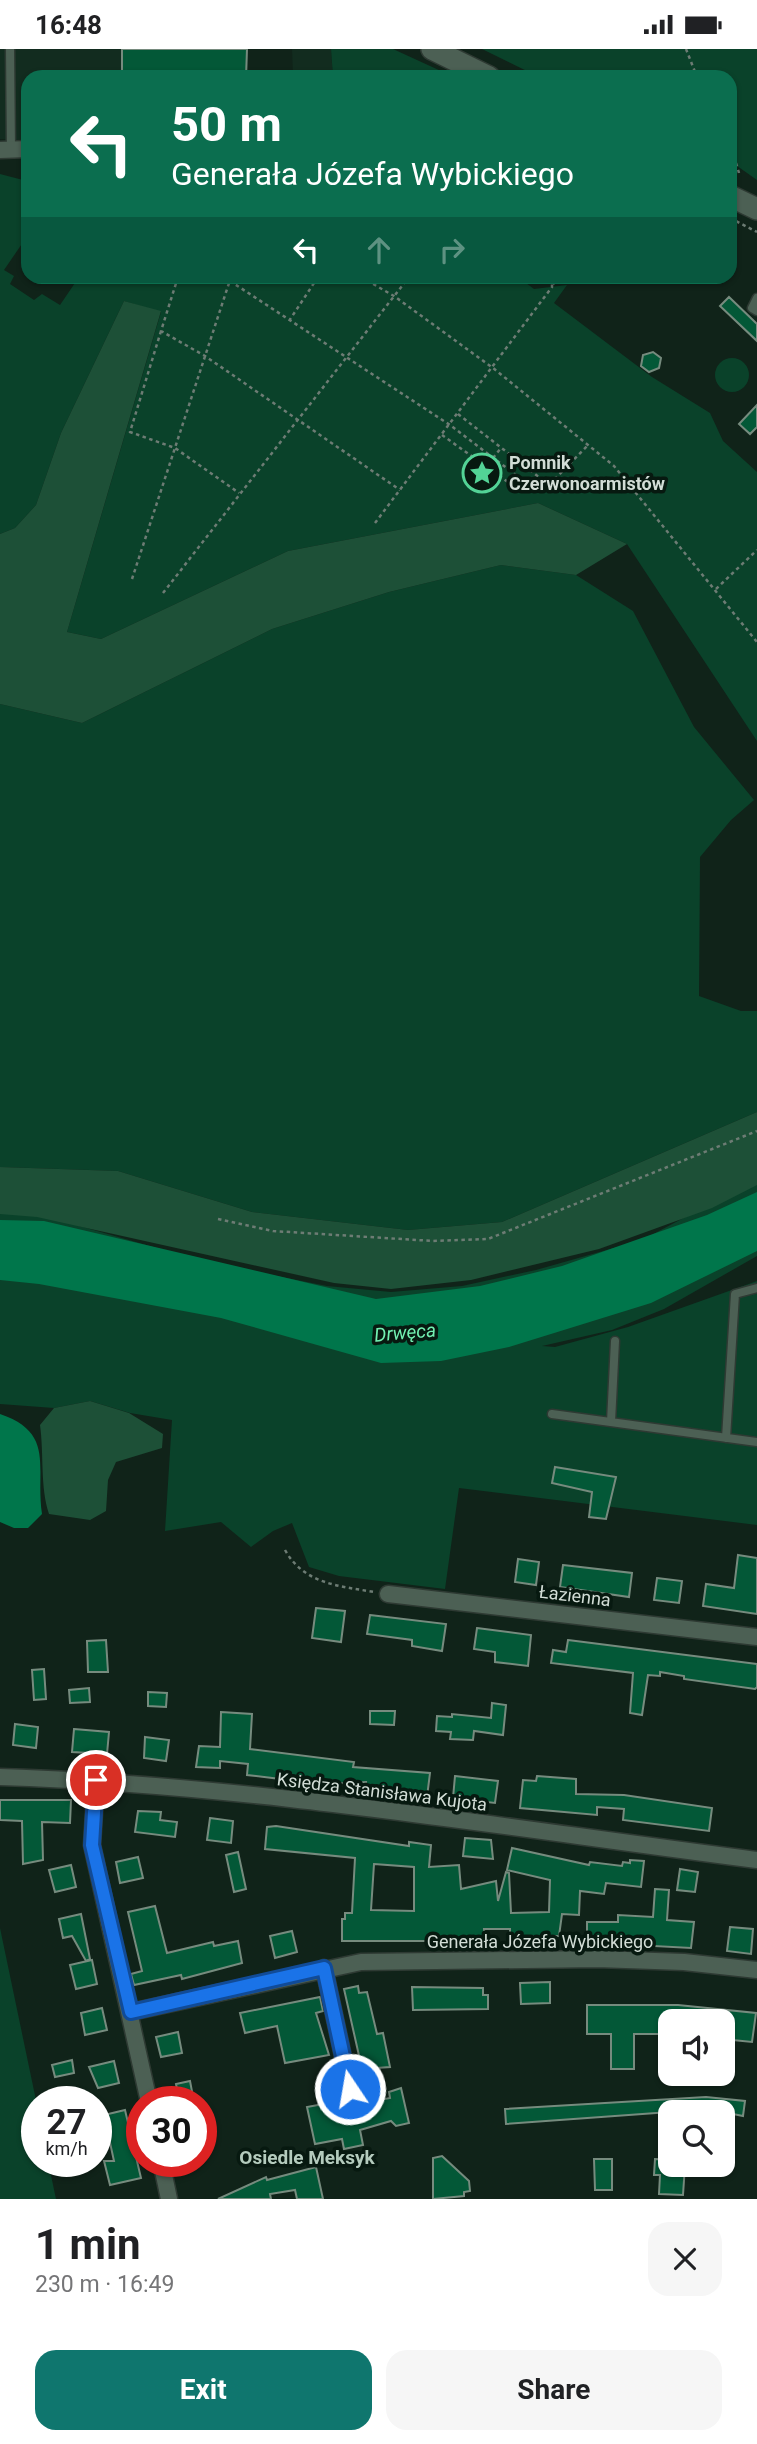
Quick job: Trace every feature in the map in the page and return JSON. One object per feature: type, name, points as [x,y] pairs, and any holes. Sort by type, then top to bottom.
[{"type":"main road","points":[[432,49],[475,70]]},
{"type":"main road","points":[[737,199],[757,209]]},
{"type":"street","name":"Łazienna","points":[[388,1594],[757,1637]]},
{"type":"street","name":"Księdza Stanisława Kujota","points":[[0,1777],[96,1780],[278,1798],[757,1860]]},
{"type":"street","points":[[96,1780],[92,1845],[146,2086]]},
{"type":"street","name":"Generała Józefa Wybickiego","points":[[131,2012],[361,1962],[597,1959],[684,1962],[757,1970]]},
{"type":"street","points":[[324,1968],[350,2089]]},
{"type":"street","points":[[164,2177],[169,2199]]},
{"type":"lane","points":[[6,150],[10,49]]},
{"type":"lane","points":[[757,298],[752,308],[757,311]]},
{"type":"lane","points":[[726,1438],[735,1294],[757,1288]]},
{"type":"lane","points":[[611,1422],[615,1341]]},
{"type":"lane","points":[[552,1414],[757,1442]]},
{"type":"path","points":[[686,49],[694,70]]},
{"type":"path","points":[[737,166],[739,173]]},
{"type":"path","points":[[737,222],[757,232]]},
{"type":"path","points":[[176,284],[130,432],[175,448],[240,494]]},
{"type":"path","points":[[132,579],[229,284]]},
{"type":"path","points":[[234,284],[450,425],[529,485]]},
{"type":"path","points":[[289,321],[313,284]]},
{"type":"path","points":[[373,284],[494,368],[614,466],[757,642]]},
{"type":"path","points":[[163,593],[403,284]]},
{"type":"path","points":[[375,523],[494,368],[554,284]]},
{"type":"path","points":[[161,331],[205,356],[400,490]]},
{"type":"path","points":[[458,414],[549,485]]},
{"type":"path","points":[[442,435],[512,485],[546,488],[588,445]]},
{"type":"path","points":[[493,458],[501,448]]},
{"type":"path","points":[[482,463],[489,454]]},
{"type":"path","points":[[492,471],[499,462]]},
{"type":"path","points":[[716,590],[757,550]]},
{"type":"path","points":[[218,1219],[273,1231],[433,1241],[488,1239],[757,1131]]},
{"type":"path","points":[[285,1550],[294,1565],[310,1577],[333,1585],[388,1594]]},
{"type":"shaded area","points":[[0,49],[248,49],[248,70],[21,70],[21,140],[0,139]]},
{"type":"shaded area","points":[[292,49],[331,49],[332,70],[293,70]]},
{"type":"shaded area","points":[[331,49],[393,49],[439,70],[332,70]]},
{"type":"shaded area","points":[[482,49],[757,49],[757,180],[737,166],[737,70],[525,70]]},
{"type":"shaded area","points":[[0,174],[21,179],[21,245],[4,270],[14,276],[10,284],[34,300],[42,294],[60,305],[74,284],[527,284],[534,289],[567,285],[554,303],[652,377],[710,413],[723,441],[757,472],[757,741],[627,544],[538,503],[288,551],[101,639],[67,632],[161,312],[124,301],[61,433],[36,505],[15,528],[0,534]]},
{"type":"shaded area","points":[[124,301],[161,311],[67,632],[101,639],[288,551],[538,503],[627,544],[576,575],[501,565],[389,592],[272,629],[82,723],[0,704],[0,534],[15,528],[36,505],[61,433]]},
{"type":"shaded area","points":[[732,358],[744,363],[749,375],[744,387],[732,392],[720,387],[715,375],[720,363]]},
{"type":"shaded area","points":[[501,565],[576,575],[633,611],[694,727],[754,800],[731,820],[700,857],[699,996],[741,1011],[757,1011],[757,1112],[502,1222],[408,1230],[252,1212],[118,1171],[0,1167],[0,704],[82,723],[272,629],[389,592]]},
{"type":"shaded area","points":[[757,1112],[757,1185],[712,1208],[599,1249],[471,1280],[391,1289],[334,1283],[37,1217],[0,1214],[0,1167],[118,1171],[252,1212],[408,1230],[502,1222]]},
{"type":"shaded area","points":[[757,1179],[757,1256],[664,1309],[612,1330],[542,1346],[555,1347],[628,1327],[757,1281],[757,1525],[459,1488],[445,1589],[339,1576],[309,1567],[292,1523],[273,1531],[251,1547],[221,1522],[165,1531],[172,1420],[130,1413],[90,1401],[54,1408],[0,1404],[0,1207],[55,1219],[206,1262],[327,1286],[391,1292],[462,1286],[536,1270],[642,1240]]},
{"type":"shaded area","points":[[90,1401],[129,1413],[163,1434],[162,1448],[116,1462],[108,1480],[106,1511],[90,1520],[49,1514],[44,1493],[40,1425],[54,1408]]},
{"type":"shaded area","points":[[0,1928],[33,2086],[21,2086],[21,2177],[51,2177],[56,2199],[0,2199]]},
{"type":"water","name":"Drwęca","points":[[757,1192],[757,1251],[651,1303],[509,1347],[441,1361],[381,1363],[221,1318],[39,1284],[0,1280],[0,1220],[44,1221],[376,1299],[480,1286],[562,1266],[707,1215]]},
{"type":"water","points":[[0,1414],[18,1422],[29,1431],[39,1454],[42,1514],[28,1528],[14,1528],[0,1522]]},
{"type":"building","points":[[122,49],[247,49],[246,70],[122,70]]},
{"type":"building","points":[[729,297],[757,324],[757,341],[720,306]]},
{"type":"building","points":[[653,352],[661,358],[659,368],[649,372],[641,366],[643,355]]},
{"type":"building","points":[[757,405],[757,427],[750,434],[739,424]]},
{"type":"building","points":[[555,1467],[616,1477],[606,1519],[589,1517],[592,1492],[552,1483]]},
{"type":"building","points":[[738,1555],[757,1558],[757,1614],[703,1606],[706,1584],[734,1588]]},
{"type":"building","points":[[518,1559],[539,1562],[536,1585],[515,1582]]},
{"type":"building","points":[[563,1565],[632,1573],[629,1597],[560,1587]]},
{"type":"building","points":[[657,1578],[682,1581],[679,1603],[654,1600]]},
{"type":"building","points":[[316,1608],[345,1611],[341,1642],[312,1638]]},
{"type":"building","points":[[370,1615],[446,1624],[442,1651],[412,1646],[412,1640],[367,1634]]},
{"type":"building","points":[[477,1628],[531,1635],[528,1666],[495,1662],[495,1652],[474,1649]]},
{"type":"building","points":[[106,1640],[108,1672],[88,1672],[87,1641]]},
{"type":"building","points":[[568,1640],[757,1664],[757,1687],[755,1689],[684,1679],[684,1676],[660,1672],[660,1676],[648,1675],[642,1715],[630,1713],[633,1673],[551,1663],[553,1650],[566,1652]]},
{"type":"building","points":[[44,1669],[46,1699],[34,1700],[32,1670]]},
{"type":"building","points":[[89,1688],[90,1702],[70,1703],[69,1690]]},
{"type":"building","points":[[148,1692],[167,1693],[166,1707],[148,1706]]},
{"type":"building","points":[[492,1703],[506,1705],[503,1735],[474,1731],[473,1740],[450,1739],[451,1732],[436,1731],[437,1716],[452,1717],[452,1714],[491,1718]]},
{"type":"building","points":[[370,1711],[395,1711],[394,1725],[370,1724]]},
{"type":"building","points":[[221,1712],[252,1714],[250,1749],[354,1762],[353,1767],[430,1773],[427,1797],[365,1790],[366,1782],[322,1784],[247,1775],[248,1764],[220,1761],[220,1768],[196,1767],[199,1746],[220,1747]]},
{"type":"building","points":[[15,1724],[38,1727],[36,1748],[13,1745]]},
{"type":"building","points":[[74,1729],[109,1732],[107,1754],[72,1752]]},
{"type":"building","points":[[145,1737],[169,1740],[166,1761],[144,1758]]},
{"type":"building","points":[[455,1776],[498,1781],[495,1803],[453,1798]]},
{"type":"building","points":[[537,1776],[576,1779],[576,1794],[624,1795],[712,1808],[709,1831],[623,1820],[624,1809],[597,1807],[597,1815],[520,1808],[523,1780],[536,1781]]},
{"type":"building","points":[[0,1800],[71,1800],[70,1823],[42,1822],[43,1860],[23,1864],[22,1821],[0,1820]]},
{"type":"building","points":[[138,1811],[161,1812],[160,1820],[177,1822],[175,1837],[135,1832]]},
{"type":"building","points":[[210,1818],[233,1821],[231,1843],[207,1840]]},
{"type":"building","points":[[276,1826],[409,1846],[409,1842],[431,1845],[429,1867],[459,1865],[461,1889],[496,1881],[498,1901],[506,1872],[509,1873],[511,1913],[549,1912],[550,1880],[507,1870],[512,1848],[589,1865],[590,1862],[622,1866],[623,1862],[630,1863],[630,1860],[644,1861],[641,1887],[606,1883],[604,1894],[580,1891],[579,1915],[562,1914],[559,1936],[510,1936],[510,1929],[484,1929],[485,1941],[342,1941],[342,1919],[345,1919],[345,1913],[352,1913],[355,1858],[265,1849],[267,1827]],"holes":[[[374,1864],[414,1867],[414,1911],[371,1910]]]},
{"type":"building","points":[[465,1838],[491,1840],[493,1859],[463,1856]]},
{"type":"building","points":[[238,1852],[246,1889],[234,1892],[226,1855]]},
{"type":"building","points":[[138,1857],[143,1878],[120,1883],[116,1862]]},
{"type":"building","points":[[71,1865],[76,1887],[55,1892],[49,1870]]},
{"type":"building","points":[[680,1869],[698,1872],[695,1892],[677,1890]]},
{"type":"building","points":[[655,1889],[669,1890],[667,1920],[694,1922],[691,1948],[617,1944],[617,1948],[587,1948],[587,1922],[618,1922],[618,1915],[653,1917]]},
{"type":"building","points":[[155,1906],[167,1953],[213,1942],[214,1946],[238,1941],[242,1963],[182,1979],[181,1975],[134,1985],[131,1974],[142,1971],[128,1912]]},
{"type":"building","points":[[81,1914],[90,1959],[86,1961],[72,1936],[63,1938],[59,1919]]},
{"type":"building","points":[[730,1927],[753,1929],[751,1954],[727,1951]]},
{"type":"building","points":[[292,1931],[297,1952],[275,1958],[270,1936]]},
{"type":"building","points":[[92,1960],[97,1984],[76,1989],[70,1965]]},
{"type":"building","points":[[550,1982],[550,2003],[521,2004],[520,1983]]},
{"type":"building","points":[[358,1986],[359,1993],[367,1992],[377,2034],[383,2033],[390,2067],[362,2069],[344,1989]]},
{"type":"building","points":[[412,1987],[483,1988],[483,1995],[488,1995],[488,2009],[413,2010]]},
{"type":"building","points":[[320,1997],[323,2011],[316,2013],[329,2055],[285,2063],[277,2026],[245,2033],[240,2013]]},
{"type":"building","points":[[587,2005],[678,2005],[717,2009],[658,2009],[658,2034],[634,2034],[634,2069],[611,2069],[611,2034],[587,2034]]},
{"type":"building","points":[[102,2008],[107,2030],[85,2035],[81,2013]]},
{"type":"building","points":[[735,2011],[756,2013],[752,2042],[735,2040]]},
{"type":"building","points":[[178,2032],[182,2053],[161,2057],[156,2037]]},
{"type":"building","points":[[72,2060],[74,2073],[55,2077],[52,2065]]},
{"type":"building","points":[[114,2061],[119,2083],[97,2086],[89,2067]]},
{"type":"building","points":[[190,2081],[191,2086],[176,2086]]},
{"type":"building","points":[[401,2088],[409,2123],[396,2126],[391,2121],[360,2130],[363,2145],[344,2149],[342,2139],[315,2144],[307,2107],[329,2103],[331,2109],[390,2098],[389,2092]]},
{"type":"building","points":[[706,2097],[745,2101],[743,2116],[735,2114],[735,2100],[658,2100],[658,2113],[506,2124],[505,2109]]},
{"type":"building","points":[[125,2110],[126,2114],[126,2177],[141,2178],[110,2185],[108,2177],[112,2177],[114,2161],[112,2113]]},
{"type":"building","points":[[442,2156],[469,2181],[470,2191],[464,2192],[464,2196],[433,2199],[433,2158]]},
{"type":"building","points":[[594,2159],[612,2159],[612,2190],[595,2190]]},
{"type":"building","points":[[655,2159],[658,2159],[658,2175],[654,2175]]},
{"type":"building","points":[[316,2167],[323,2199],[297,2199],[295,2190],[270,2194],[271,2199],[218,2199],[266,2177],[267,2180]]},
{"type":"building","points":[[660,2177],[684,2177],[683,2195],[659,2194]]},
{"type":"place","name":"Pomnik Czerwonoarmistów","points":[[482,473]]},
{"type":"district","name":"Osiedle Meksyk","points":[[307,2157]]},
{"type":"route","points":[[96,1780],[92,1845],[98,1881],[131,2012],[324,1968],[350,2089]]}]
